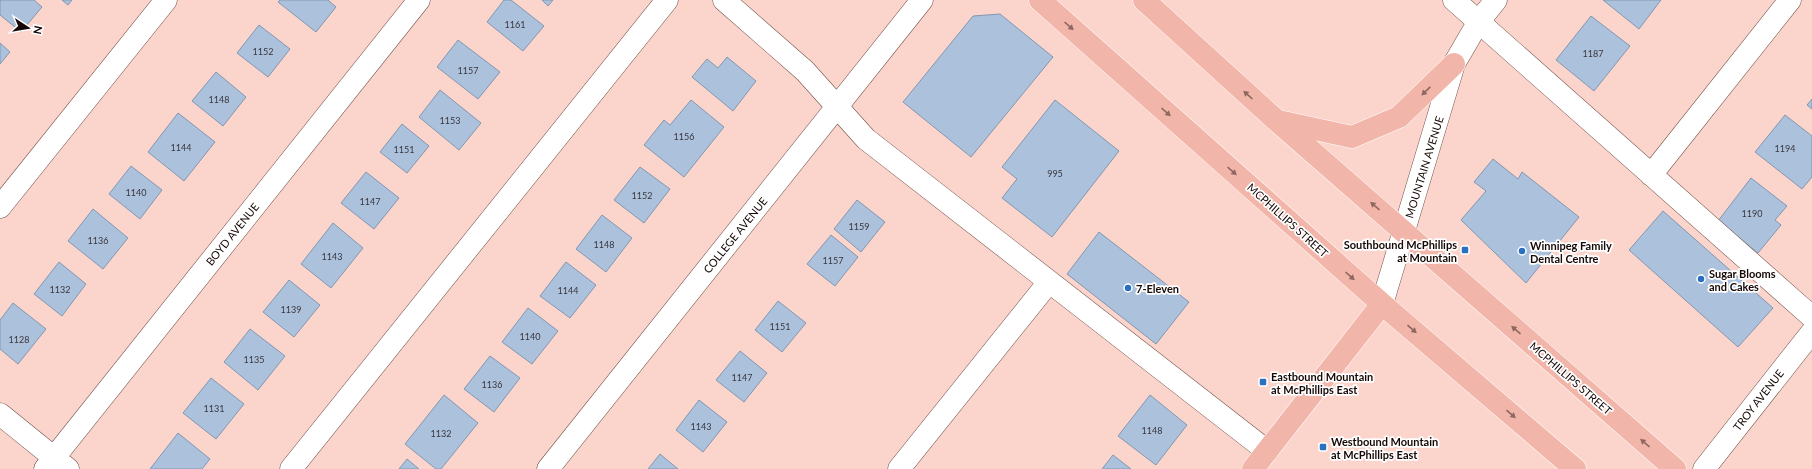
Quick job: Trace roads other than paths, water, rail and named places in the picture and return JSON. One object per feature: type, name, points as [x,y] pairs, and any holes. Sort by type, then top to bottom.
[{"type":"main road","name":"MCPHILLIPS STREET","points":[[1040,0],[1382,304],[1575,469]]},
{"type":"main road","name":"MCPHILLIPS STREET","points":[[1144,0],[1277,121],[1675,469]]},
{"type":"main road","points":[[1277,121],[1352,136],[1399,117],[1454,64]]},
{"type":"main road","name":"MOUNTAIN AVENUE","points":[[1253,469],[1382,304]]},
{"type":"street","points":[[0,206],[166,0]]},
{"type":"street","name":"BOYD AVENUE","points":[[56,465],[418,0]]},
{"type":"street","points":[[291,469],[667,0]]},
{"type":"street","points":[[724,0],[805,71],[866,139],[1267,452]]},
{"type":"street","name":"COLLEGE AVENUE","points":[[548,469],[922,0]]},
{"type":"street","points":[[1454,0],[1812,317]]},
{"type":"street","name":"MOUNTAIN AVENUE","points":[[1382,304],[1454,64],[1479,22],[1496,0]]},
{"type":"street","points":[[1651,175],[1790,0]]},
{"type":"street","points":[[900,469],[1049,282]]},
{"type":"street","name":"TROY AVENUE","points":[[1704,469],[1812,332]]},
{"type":"street","points":[[0,414],[56,465]]},
{"type":"place","name":"Southbound McPhillips at Mountain","points":[[1465,250]]},
{"type":"place","name":"Winnipeg Family Dental Centre","points":[[1522,251]]},
{"type":"place","name":"Sugar Blooms and Cakes","points":[[1701,279]]},
{"type":"place","name":"7-Eleven","points":[[1128,288]]},
{"type":"place","name":"Eastbound Mountain at McPhillips East","points":[[1263,382]]},
{"type":"place","name":"Westbound Mountain at McPhillips East","points":[[1323,447]]}]
